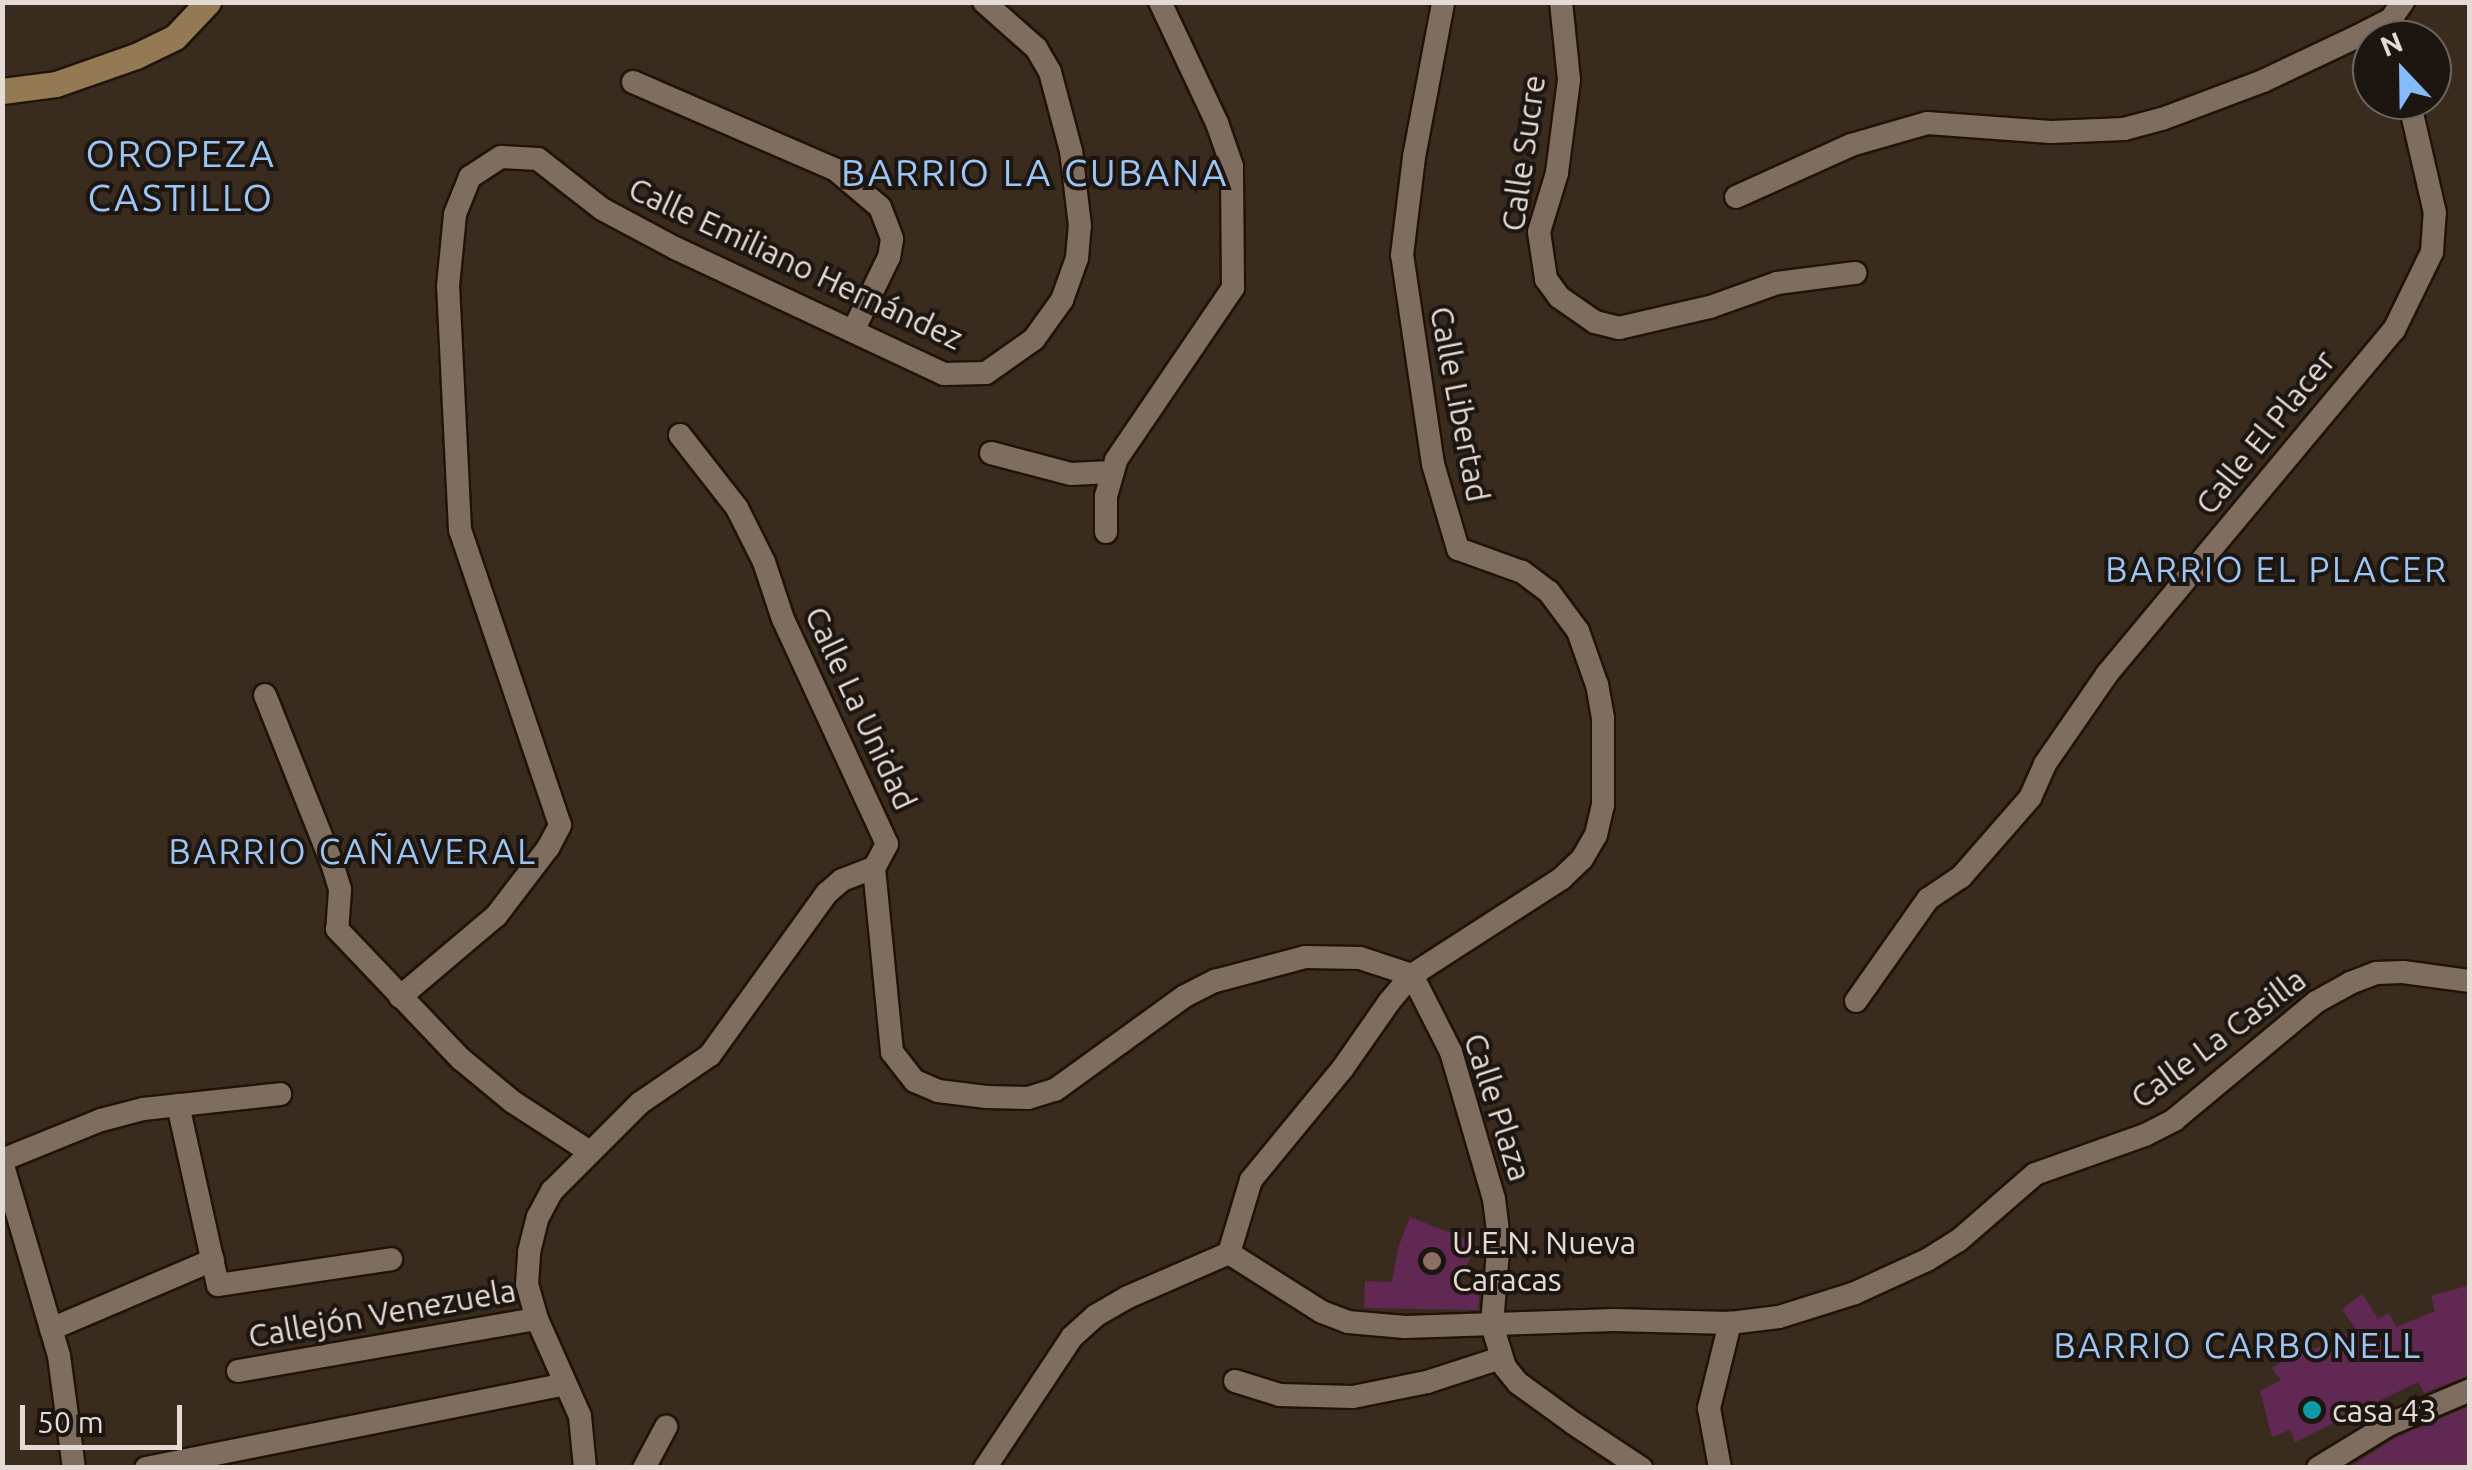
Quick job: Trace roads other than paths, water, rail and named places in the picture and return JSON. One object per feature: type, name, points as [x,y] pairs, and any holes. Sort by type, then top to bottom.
[{"type":"street","points":[[2,91],[56,84],[136,56],[175,37],[208,2]]},
{"type":"street","name":"Calle Emiliano Hernández","points":[[400,997],[496,916],[548,848],[560,825],[460,530],[448,286],[455,214],[470,177],[501,157],[538,159],[602,208],[659,240],[944,374],[962,377],[986,373],[1034,340],[1062,300],[1077,258],[1080,226],[1058,92],[1036,48],[984,2]]},
{"type":"street","points":[[1106,532],[1111,472],[1156,396],[1233,288],[1232,166],[1210,108],[1160,2]]},
{"type":"street","name":"Calle Sucre","points":[[1561,2],[1569,80],[1556,173],[1540,232],[1546,279],[1559,297],[1595,322],[1620,328],[1710,307],[1777,283],[1855,272]]},
{"type":"street","name":"Calle Libertad","points":[[1229,1253],[1251,1180],[1412,975],[1562,879],[1582,859],[1596,836],[1603,805],[1605,753],[1597,685],[1578,632],[1550,592],[1522,572],[1458,549],[1433,464],[1402,255],[1414,157],[1441,3]]},
{"type":"street","points":[[1736,197],[1851,146],[1927,123],[2050,132],[2124,129],[2162,119],[2262,81],[2352,40]]},
{"type":"street","points":[[633,82],[836,170],[880,207],[892,239],[889,256],[853,331]]},
{"type":"street","name":"Calle El Placer","points":[[1856,1002],[1928,899],[1961,877],[2030,798],[2045,764],[2107,674],[2394,330],[2432,252],[2434,213],[2413,120]]},
{"type":"street","name":"Calle La Unidad","points":[[680,435],[737,508],[764,562],[783,619],[887,844],[874,868],[892,1052],[915,1081],[938,1092],[1028,1098],[1055,1090],[1184,996],[1263,966],[1335,955],[1384,963],[1412,975]]},
{"type":"street","points":[[990,453],[1071,474],[1111,472]]},
{"type":"street","points":[[265,695],[332,863],[340,890],[337,928],[461,1059],[513,1102],[590,1152]]},
{"type":"street","points":[[585,1468],[580,1416],[537,1319],[527,1284],[529,1252],[538,1217],[552,1191],[640,1103],[710,1055],[827,893],[842,880],[874,868]]},
{"type":"street","name":"Calle La Casilla","points":[[1229,1253],[1322,1312],[1348,1322],[1730,1323],[1814,1307],[1927,1260],[1958,1242],[2035,1174],[2146,1136],[2174,1120],[2316,1002],[2350,983],[2376,973],[2403,972],[2470,981]]},
{"type":"street","name":"Calle Plaza","points":[[1412,975],[1450,1052],[1494,1199],[1499,1239],[1492,1325],[1501,1358]]},
{"type":"street","points":[[74,1468],[52,1329],[2,1161],[100,1120],[178,1105],[280,1094]]},
{"type":"street","points":[[178,1105],[218,1285],[391,1259]]},
{"type":"street","points":[[985,1468],[1072,1337],[1095,1316],[1128,1297],[1229,1253]]},
{"type":"street","points":[[52,1329],[213,1260]]},
{"type":"street","name":"Callejón Venezuela","points":[[238,1370],[537,1319]]},
{"type":"street","points":[[1720,1468],[1709,1408],[1730,1323]]},
{"type":"street","points":[[1234,1381],[1280,1395],[1353,1398],[1427,1382],[1501,1358],[1518,1383],[1641,1468]]},
{"type":"street","points":[[146,1468],[566,1384]]},
{"type":"street","points":[[2318,1468],[2390,1424],[2470,1390]]},
{"type":"street","points":[[644,1468],[666,1427]]},
{"type":"place","name":"U.E.N. Nueva Caracas","points":[[1432,1261]]},
{"type":"place","name":"casa 43","points":[[2312,1410]]},
{"type":"district","name":"BARRIO LA CUBANA","points":[[1035,173]]},
{"type":"district","name":"OROPEZA CASTILLO","points":[[181,176]]},
{"type":"district","name":"BARRIO EL PLACER","points":[[2277,569]]},
{"type":"district","name":"BARRIO CAÑAVERAL","points":[[353,851]]},
{"type":"district","name":"BARRIO CARBONELL","points":[[2238,1345]]}]
